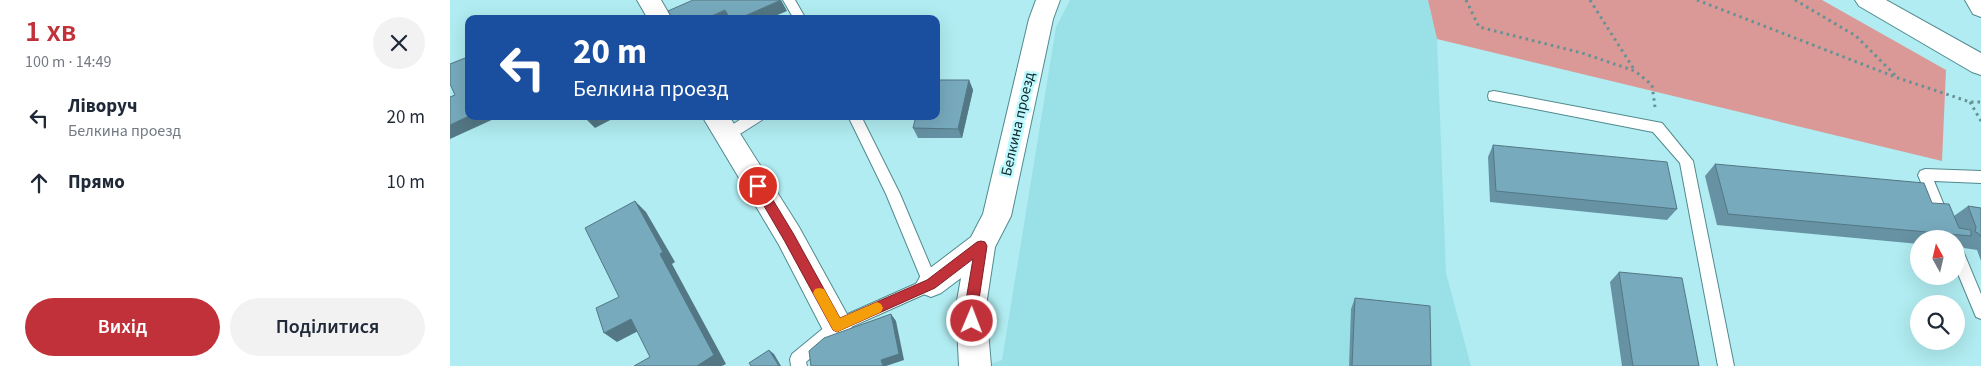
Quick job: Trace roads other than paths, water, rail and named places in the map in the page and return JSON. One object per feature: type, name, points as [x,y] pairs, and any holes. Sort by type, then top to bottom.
[{"type":"street","points":[[649,0],[658,15]]},
{"type":"street","name":"Белкина проезд","points":[[975,366],[971,306],[981,246],[997,216],[1041,19],[1048,0]]},
{"type":"street","points":[[1867,0],[1956,49],[1981,65]]},
{"type":"street","points":[[1977,0],[1981,8]]},
{"type":"street","points":[[1956,49],[1981,51]]},
{"type":"street","points":[[721,126],[789,236],[837,326]]},
{"type":"street","name":"Белкина проезд","points":[[931,284],[981,246]]},
{"type":"lane","points":[[789,0],[798,15]]},
{"type":"lane","points":[[1494,96],[1656,127],[1686,161],[1726,366]]},
{"type":"lane","points":[[721,126],[743,120]]},
{"type":"lane","points":[[799,366],[798,359],[837,326],[931,284],[893,194],[856,120]]},
{"type":"lane","points":[[1947,230],[1925,174],[1981,177]]},
{"type":"lane","points":[[1965,273],[1981,312]]}]
